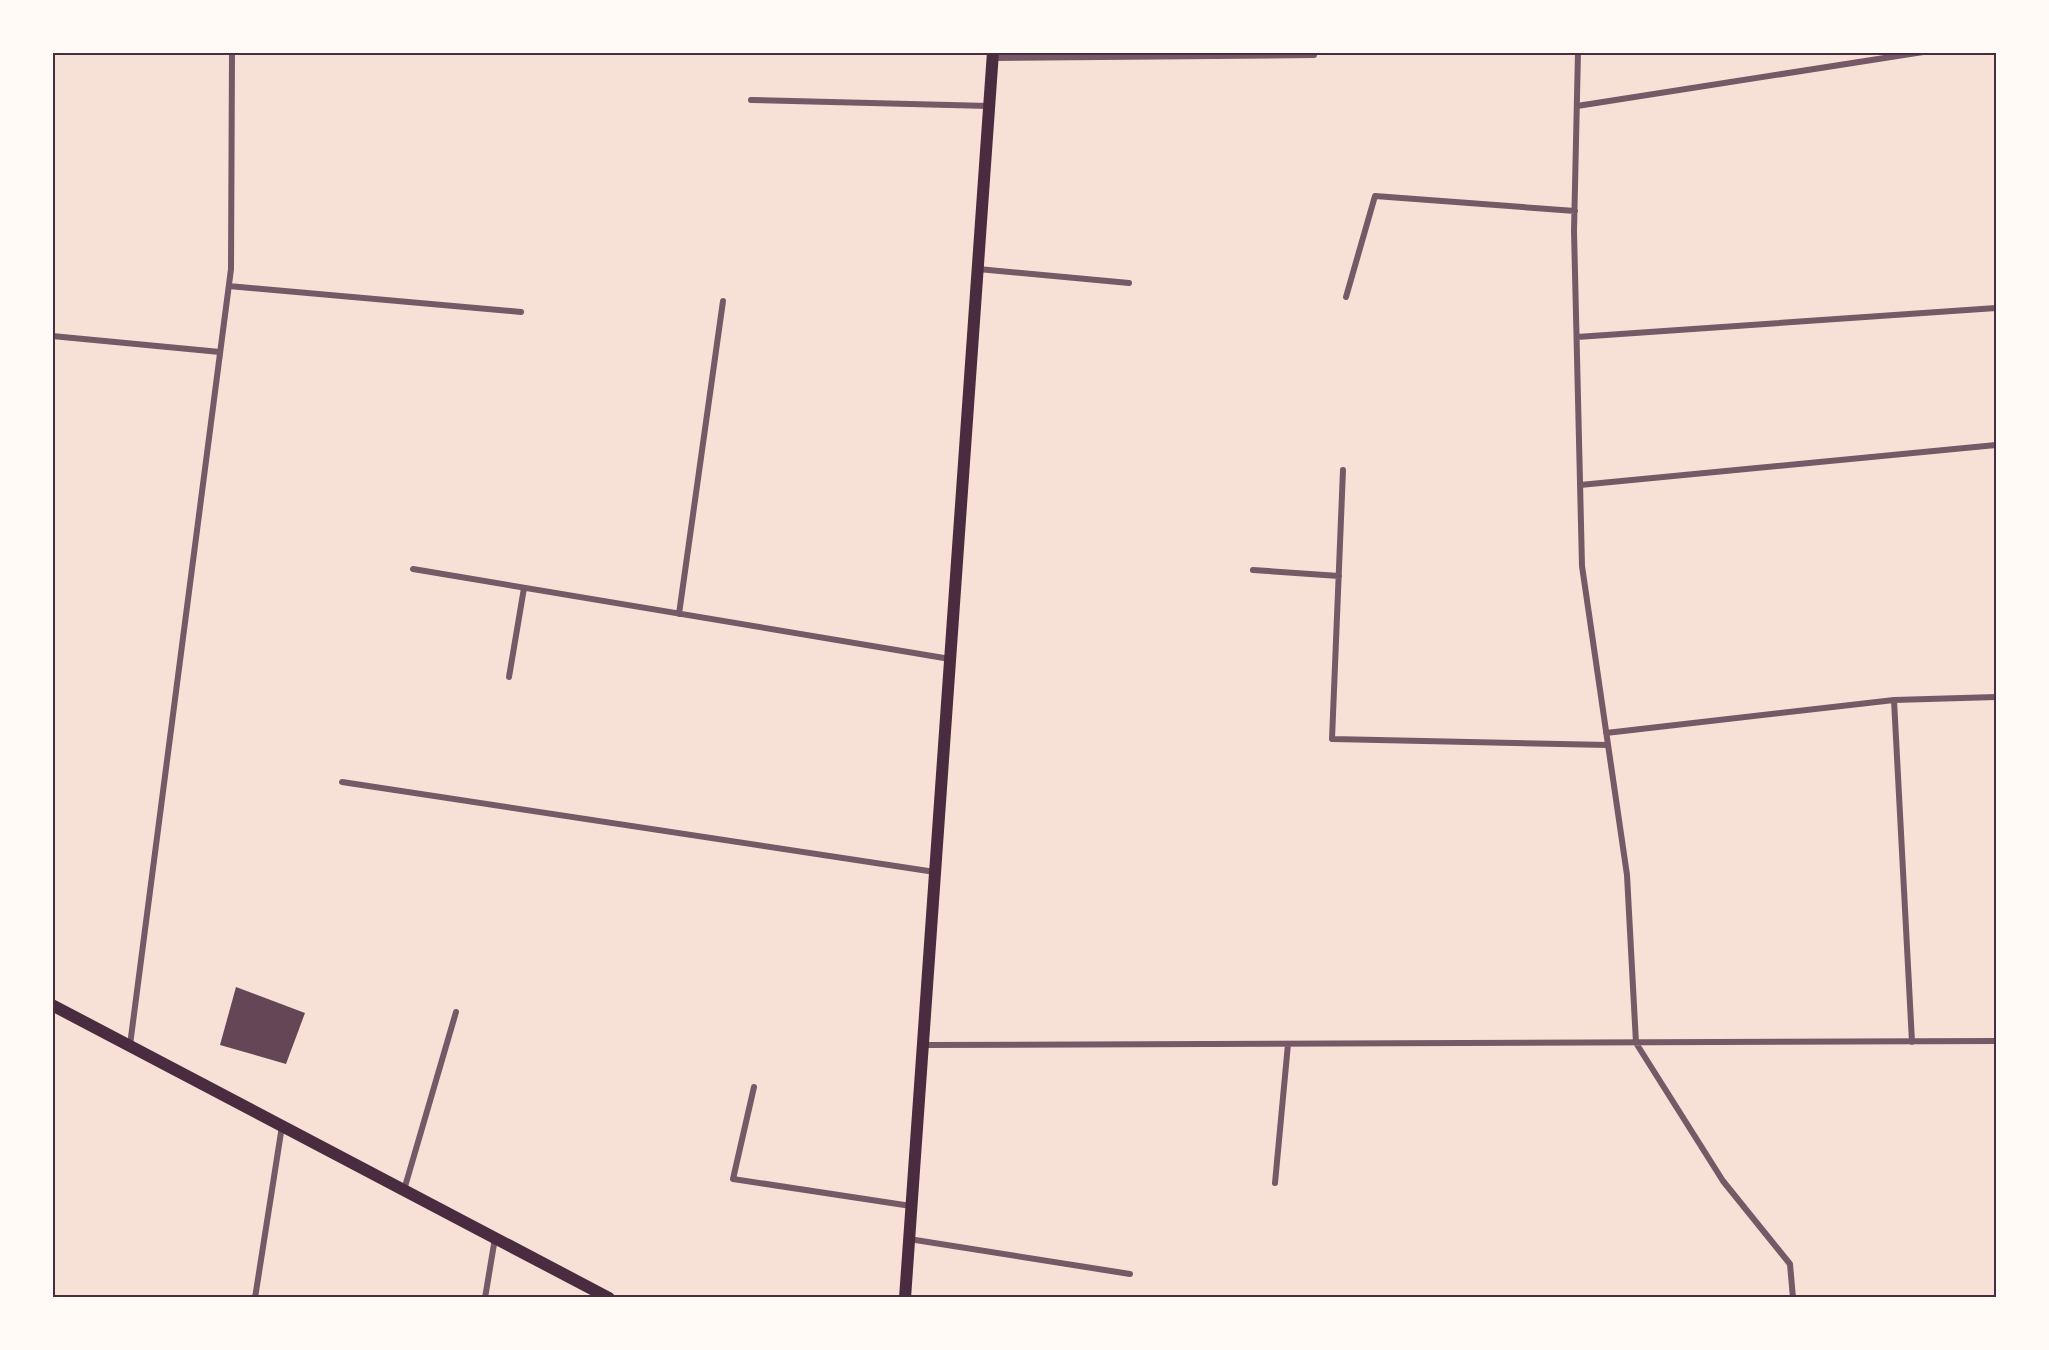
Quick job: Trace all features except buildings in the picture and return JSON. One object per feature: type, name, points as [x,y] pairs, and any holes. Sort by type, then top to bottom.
[{"type":"main road","points":[[905,1298],[993,55]]},
{"type":"main road","points":[[52,1005],[609,1298]]},
{"type":"street","points":[[130,1046],[229,286],[232,52]]},
{"type":"street","points":[[1578,52],[1575,211],[1582,566],[1627,875],[1636,1043],[1723,1181],[1790,1264],[1793,1298]]},
{"type":"street","points":[[1577,106],[1923,52]]},
{"type":"street","points":[[993,55],[1314,55]]},
{"type":"street","points":[[750,100],[989,106]]},
{"type":"street","points":[[1346,297],[1375,196],[1575,211]]},
{"type":"street","points":[[977,269],[1129,283]]},
{"type":"street","points":[[229,286],[520,312]]},
{"type":"street","points":[[679,614],[723,301]]},
{"type":"street","points":[[1577,337],[1993,308]]},
{"type":"street","points":[[52,336],[220,352]]},
{"type":"street","points":[[1580,484],[1996,445]]},
{"type":"street","points":[[1343,471],[1332,739],[1608,745]]},
{"type":"street","points":[[413,569],[950,659]]},
{"type":"street","points":[[1253,570],[1339,576]]},
{"type":"street","points":[[509,677],[524,588]]},
{"type":"street","points":[[1606,733],[1894,700],[1996,697]]},
{"type":"street","points":[[1894,700],[1912,1042]]},
{"type":"street","points":[[342,782],[935,873]]},
{"type":"street","points":[[404,1190],[456,1012]]},
{"type":"street","points":[[923,1045],[1996,1041]]},
{"type":"street","points":[[1275,1183],[1288,1044]]},
{"type":"street","points":[[754,1087],[733,1179],[912,1206]]},
{"type":"street","points":[[255,1298],[282,1126]]},
{"type":"street","points":[[485,1298],[495,1238]]},
{"type":"street","points":[[909,1239],[1130,1274]]}]
